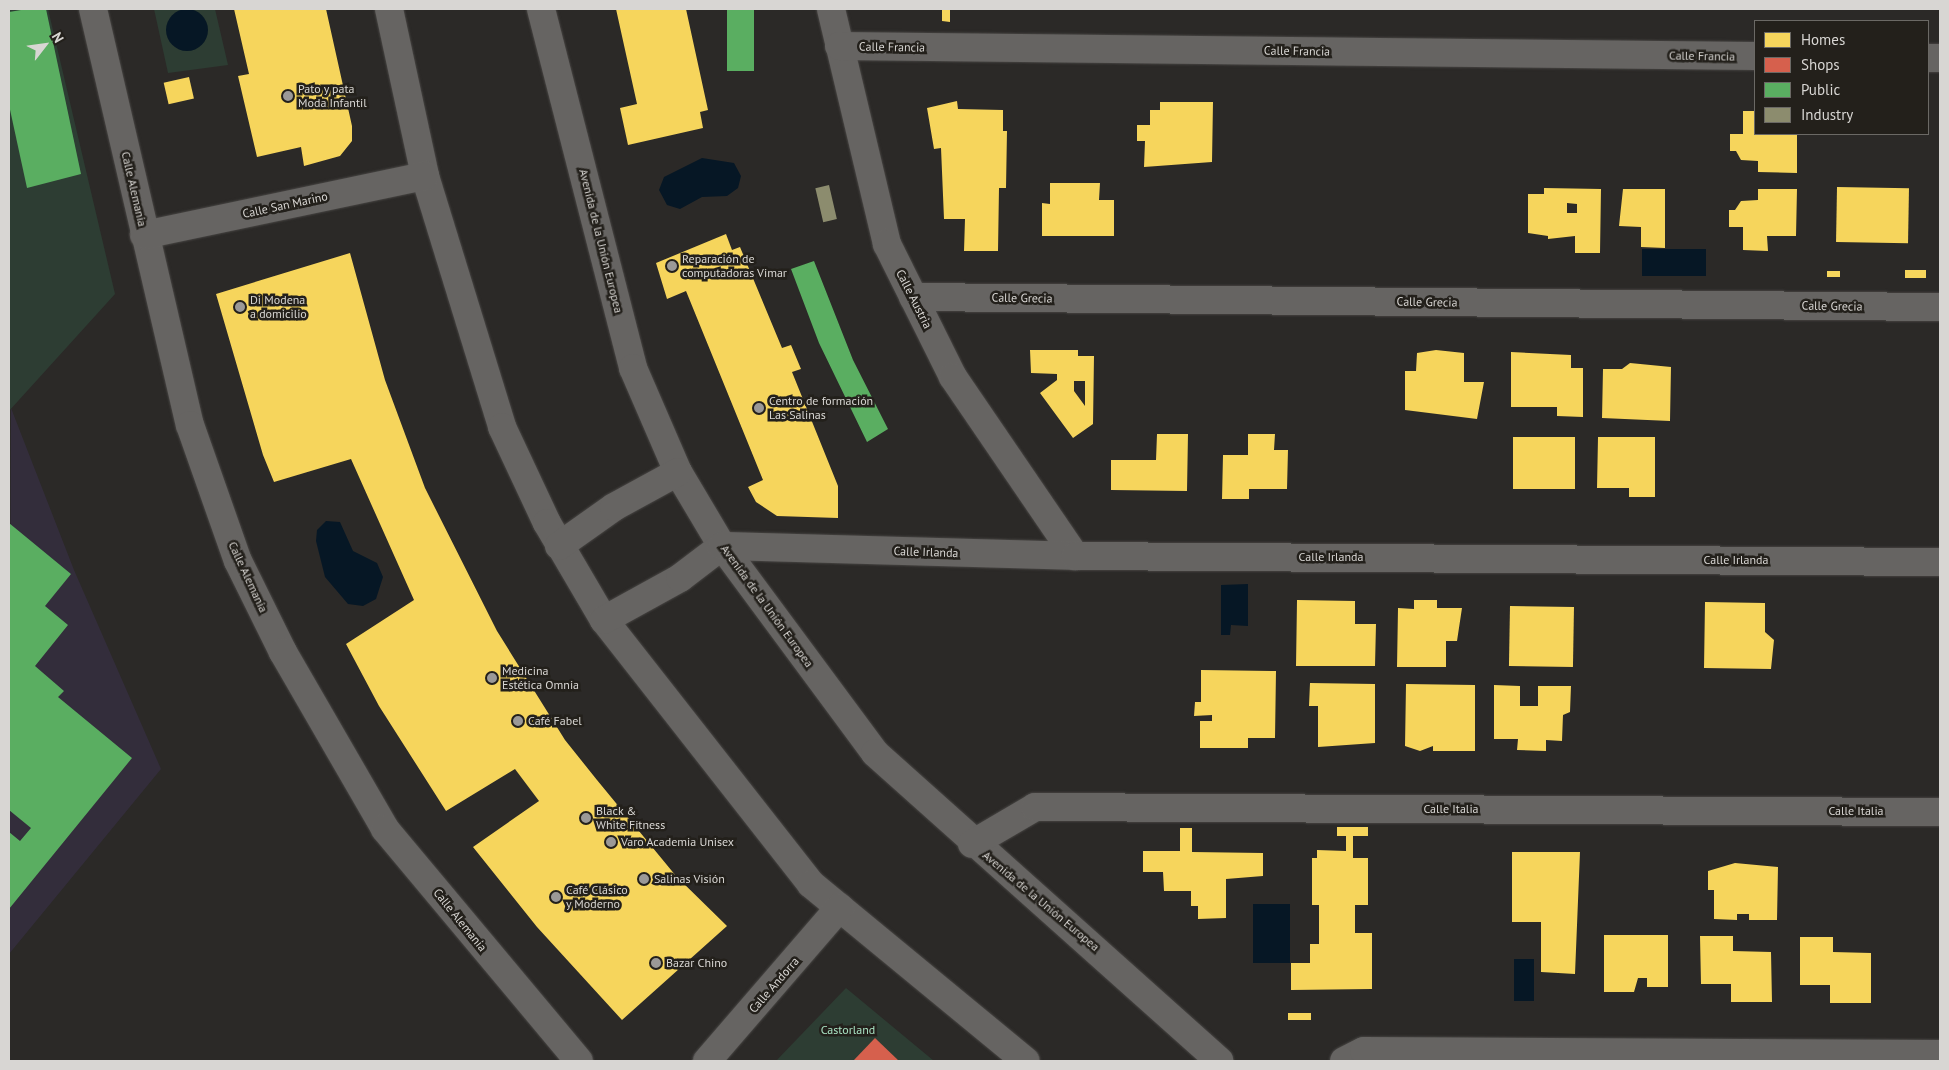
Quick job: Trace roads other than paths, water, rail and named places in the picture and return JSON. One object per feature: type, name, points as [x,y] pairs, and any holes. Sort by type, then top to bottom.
[{"type":"street","name":"Calle Alemania","points":[[93,9],[144,235],[201,463],[238,561],[284,652],[385,829],[579,1061]]},
{"type":"street","points":[[389,9],[425,176],[502,427],[559,546],[604,620],[811,884],[1026,1061]]},
{"type":"street","name":"Avenida de la Unión Europea","points":[[541,9],[633,368],[678,472],[722,546],[875,753],[972,844],[1096,947],[1220,1061]]},
{"type":"street","name":"Calle Austria","points":[[831,9],[887,244],[953,377],[1075,556]]},
{"type":"street","name":"Calle Francia","points":[[839,46],[1754,56]]},
{"type":"street","name":"Calle San Marino","points":[[144,235],[425,176]]},
{"type":"street","name":"Calle Grecia","points":[[913,297],[1940,308]]},
{"type":"street","points":[[559,546],[614,507],[678,472]]},
{"type":"street","points":[[604,620],[680,578],[722,546]]},
{"type":"street","name":"Calle Irlanda","points":[[722,546],[1075,556],[1940,562]]},
{"type":"street","name":"Calle Italia","points":[[972,844],[1035,807],[1940,812]]},
{"type":"street","name":"Calle Andorra","points":[[707,1061],[840,907]]},
{"type":"street","points":[[1344,1061],[1364,1051],[1940,1054]]},
{"type":"water","points":[[191,9],[199,12],[205,18],[208,30],[205,42],[199,48],[183,51],[175,48],[169,42],[166,26],[169,18],[175,12]]},
{"type":"water","points":[[702,158],[734,163],[741,176],[738,188],[727,196],[702,197],[680,209],[667,205],[659,190],[664,177]]},
{"type":"water","points":[[1642,249],[1706,249],[1706,276],[1642,276]]},
{"type":"water","points":[[326,521],[340,522],[353,551],[377,563],[383,577],[376,599],[363,606],[348,604],[325,577],[316,541],[317,530]]},
{"type":"water","points":[[1248,584],[1248,626],[1231,625],[1230,635],[1221,635],[1221,585]]},
{"type":"water","points":[[1253,904],[1290,904],[1290,963],[1253,963]]},
{"type":"water","points":[[1514,959],[1534,959],[1534,1001],[1514,1001]]},
{"type":"place","name":"Pato y pata Moda Infantil","points":[[288,96]]},
{"type":"place","name":"Reparación de computadoras Vimar","points":[[672,266]]},
{"type":"place","name":"Di Modena a domicilio","points":[[240,307]]},
{"type":"place","name":"Centro de formación Las Salinas","points":[[759,408]]},
{"type":"place","name":"Medicina Estética Omnia","points":[[492,678]]},
{"type":"place","name":"Café Fabel","points":[[518,721]]},
{"type":"place","name":"Black & White Fitness","points":[[586,818]]},
{"type":"place","name":"Varo Academia Unisex","points":[[611,842]]},
{"type":"place","name":"Salinas Visión","points":[[644,879]]},
{"type":"place","name":"Café Clásico y Moderno","points":[[556,897]]},
{"type":"place","name":"Bazar Chino","points":[[656,963]]},
{"type":"park label","name":"Castorland","points":[[848,1030]]}]
